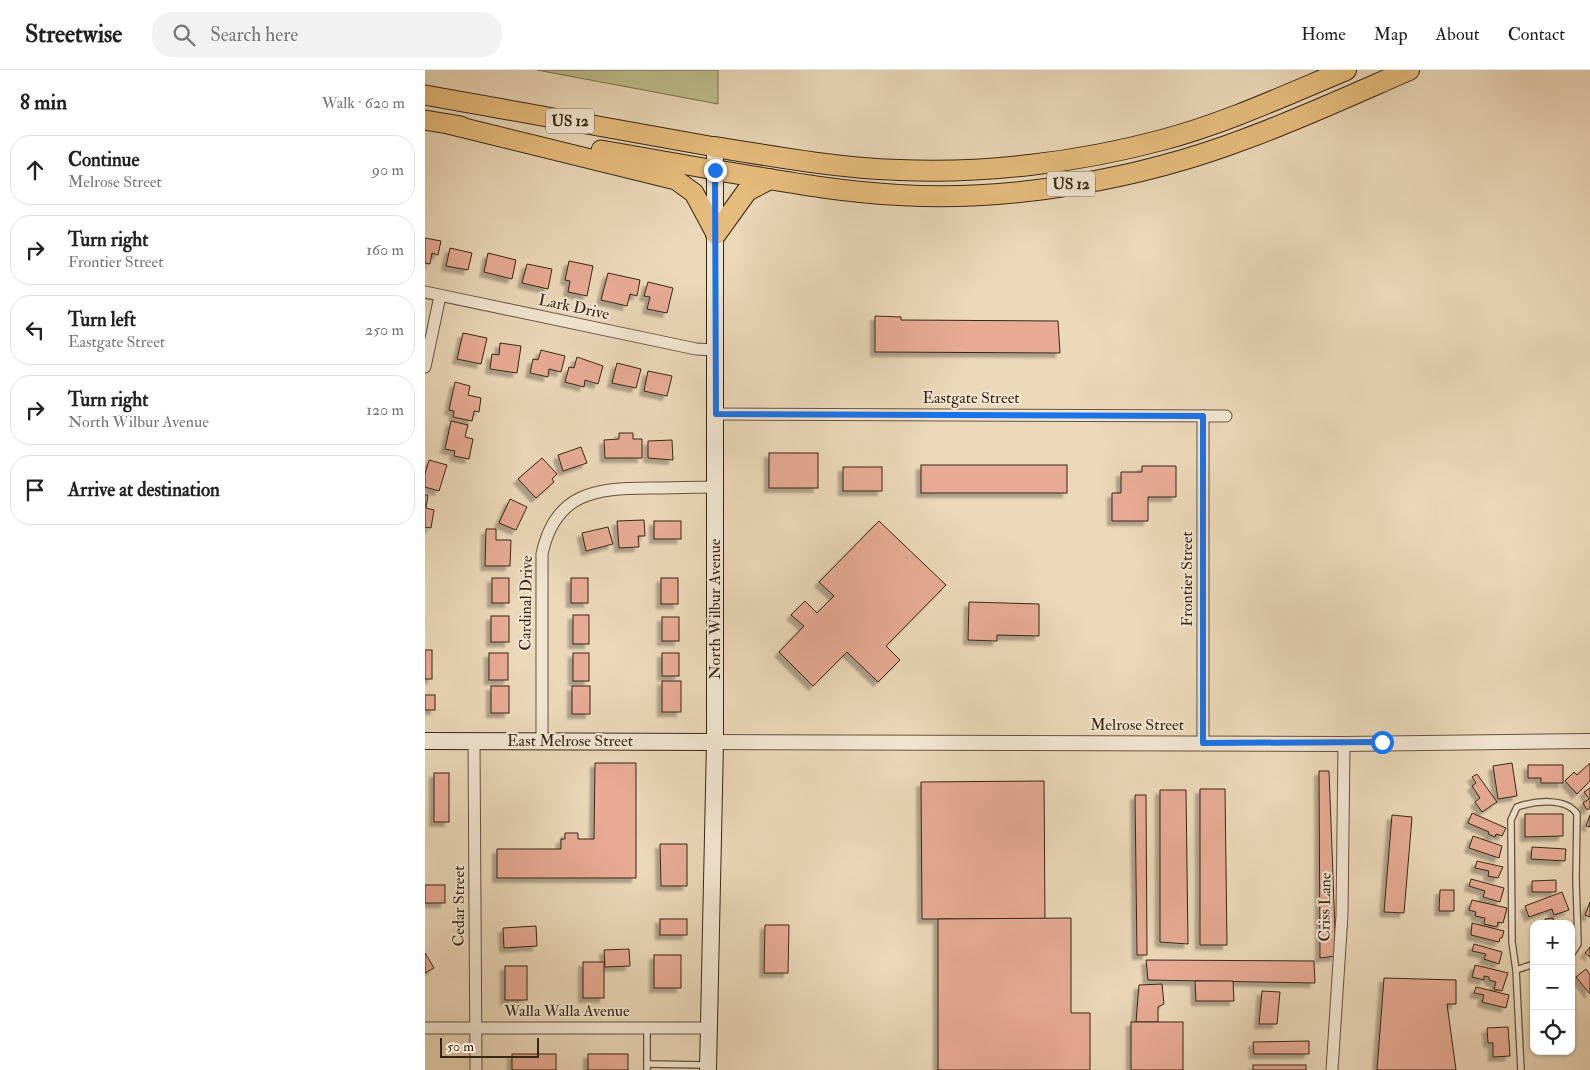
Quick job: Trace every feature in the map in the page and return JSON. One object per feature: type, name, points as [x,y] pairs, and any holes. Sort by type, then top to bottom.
[{"type":"highway","name":"US 12","points":[[425,95],[715,147],[827,164],[900,170],[984,169],[1092,155],[1163,140],[1227,119],[1346,70]]},
{"type":"highway","name":"US 12","points":[[425,120],[770,180],[900,195],[986,195],[1099,180],[1177,162],[1244,140],[1409,70]]},
{"type":"highway","points":[[448,124],[676,180],[694,193],[716,234],[747,191],[770,180]]},
{"type":"main road","name":"North Wilbur Avenue","points":[[708,1068],[715,742],[715,147]]},
{"type":"main road","name":"East Melrose Street","points":[[425,741],[715,742]]},
{"type":"street","name":"Lark Drive","points":[[425,292],[696,349],[716,350]]},
{"type":"street","points":[[425,367],[440,296]]},
{"type":"street","name":"Eastgate Street","points":[[716,414],[1226,416]]},
{"type":"street","name":"Frontier Street","points":[[1203,416],[1203,743]]},
{"type":"street","name":"Cardinal Drive","points":[[542,741],[542,554],[547,533],[558,514],[570,503],[600,490],[620,488],[715,488]]},
{"type":"street","name":"Cedar Street","points":[[474,741],[476,1070]]},
{"type":"street","name":"Melrose Street","points":[[715,742],[1344,744],[1590,741]]},
{"type":"street","name":"Criss Lane","points":[[1332,1070],[1342,915],[1344,744]]},
{"type":"street","name":"Walla Walla Avenue","points":[[425,1028],[708,1028]]},
{"type":"lane","points":[[1521,1070],[1516,970],[1512,942],[1511,820],[1517,807],[1527,803],[1560,803],[1568,805],[1577,814],[1578,944],[1575,949]]},
{"type":"lane","points":[[1516,970],[1531,965]]},
{"type":"lane","points":[[647,1028],[647,1067],[708,1068]]},
{"type":"green space","points":[[537,70],[718,70],[718,104]]},
{"type":"building","points":[[425,238],[441,241],[438,255],[432,253],[430,264],[425,263]]},
{"type":"building","points":[[450,248],[472,253],[468,270],[446,266]]},
{"type":"building","points":[[488,253],[516,260],[512,279],[484,272]]},
{"type":"building","points":[[569,261],[593,266],[587,296],[568,292],[570,281],[565,280]]},
{"type":"building","points":[[527,264],[552,269],[548,289],[522,283]]},
{"type":"building","points":[[608,273],[640,280],[637,296],[630,294],[627,306],[601,300]]},
{"type":"building","points":[[648,282],[673,288],[667,313],[647,309],[650,297],[644,296]]},
{"type":"building","points":[[875,316],[901,317],[901,320],[1058,321],[1060,353],[875,352]]},
{"type":"building","points":[[463,333],[487,338],[481,364],[457,359]]},
{"type":"building","points":[[500,343],[521,346],[517,373],[490,369],[492,354],[499,355]]},
{"type":"building","points":[[541,350],[565,356],[561,372],[549,369],[548,377],[530,373],[533,359],[538,360]]},
{"type":"building","points":[[577,357],[603,366],[598,384],[585,380],[584,387],[565,382],[569,367],[574,368]]},
{"type":"building","points":[[617,363],[641,369],[636,388],[612,383]]},
{"type":"building","points":[[648,371],[672,376],[667,396],[644,391]]},
{"type":"building","points":[[455,382],[470,386],[468,395],[481,398],[479,412],[474,411],[472,421],[453,417],[454,411],[449,410]]},
{"type":"building","points":[[451,421],[468,425],[465,437],[473,439],[469,459],[454,456],[455,451],[445,449]]},
{"type":"building","points":[[619,433],[633,433],[633,439],[642,439],[642,458],[605,458],[604,440],[619,439]]},
{"type":"building","points":[[672,440],[673,460],[648,458],[648,441]]},
{"type":"building","points":[[581,447],[587,463],[563,471],[558,455]]},
{"type":"building","points":[[769,453],[818,453],[818,488],[769,488]]},
{"type":"building","points":[[542,458],[557,474],[552,479],[554,482],[536,498],[518,479]]},
{"type":"building","points":[[429,460],[447,465],[439,491],[425,487],[425,474]]},
{"type":"building","points":[[921,465],[1067,465],[1067,493],[921,493]]},
{"type":"building","points":[[1142,466],[1176,466],[1176,497],[1148,497],[1148,521],[1112,521],[1112,493],[1121,493],[1121,472],[1142,472]]},
{"type":"building","points":[[843,467],[882,467],[882,491],[843,491]]},
{"type":"building","points":[[425,495],[428,495],[426,508],[434,510],[431,528],[425,527]]},
{"type":"building","points":[[510,499],[527,507],[516,530],[499,523]]},
{"type":"building","points":[[644,520],[645,536],[638,536],[639,547],[619,548],[617,521]]},
{"type":"building","points":[[654,521],[681,521],[681,539],[654,539]]},
{"type":"building","points":[[879,521],[946,585],[886,646],[900,660],[878,682],[847,652],[813,686],[779,652],[804,626],[791,615],[805,601],[817,613],[834,596],[819,582]]},
{"type":"building","points":[[608,527],[613,544],[586,551],[582,533]]},
{"type":"building","points":[[486,529],[496,529],[496,540],[511,540],[510,566],[485,566]]},
{"type":"building","points":[[492,578],[509,578],[509,603],[492,603]]},
{"type":"building","points":[[571,578],[588,578],[588,603],[571,603]]},
{"type":"building","points":[[661,578],[678,578],[678,604],[661,604]]},
{"type":"building","points":[[969,602],[1039,604],[1039,636],[997,635],[997,641],[968,640]]},
{"type":"building","points":[[573,615],[589,615],[589,644],[573,644]]},
{"type":"building","points":[[491,616],[509,616],[509,642],[491,642]]},
{"type":"building","points":[[662,617],[679,617],[679,641],[662,641]]},
{"type":"building","points":[[425,650],[432,650],[432,679],[425,679]]},
{"type":"building","points":[[489,653],[508,653],[508,680],[489,680]]},
{"type":"building","points":[[573,653],[589,653],[589,681],[573,681]]},
{"type":"building","points":[[662,653],[679,653],[679,676],[662,676]]},
{"type":"building","points":[[662,681],[681,681],[681,712],[662,712]]},
{"type":"building","points":[[491,686],[509,686],[509,713],[491,713]]},
{"type":"building","points":[[572,686],[590,686],[590,714],[572,714]]},
{"type":"building","points":[[425,695],[435,695],[435,710],[425,710]]},
{"type":"building","points":[[595,763],[636,763],[636,878],[497,878],[497,849],[561,849],[561,839],[565,839],[565,833],[578,833],[578,839],[594,839]]},
{"type":"building","points":[[1512,763],[1517,796],[1498,799],[1493,766]]},
{"type":"building","points":[[1590,763],[1590,781],[1577,794],[1565,781],[1574,772],[1577,775]]},
{"type":"building","points":[[1528,765],[1563,765],[1563,783],[1541,783],[1541,778],[1528,778]]},
{"type":"building","points":[[1319,771],[1329,771],[1336,956],[1320,958]]},
{"type":"building","points":[[434,773],[449,773],[449,822],[434,822]]},
{"type":"building","points":[[1477,774],[1497,802],[1482,812],[1475,802],[1480,798],[1472,786],[1476,783],[1472,777]]},
{"type":"building","points":[[1044,781],[1045,919],[922,919],[921,782]]},
{"type":"building","points":[[1590,788],[1590,808],[1587,810],[1583,803],[1589,799],[1584,792]]},
{"type":"building","points":[[1200,789],[1225,789],[1227,945],[1200,945]]},
{"type":"building","points":[[1160,790],[1186,790],[1188,944],[1160,942]]},
{"type":"building","points":[[1135,795],[1146,795],[1147,955],[1137,955]]},
{"type":"building","points":[[1472,813],[1506,828],[1502,836],[1496,834],[1495,837],[1488,834],[1489,832],[1468,823]]},
{"type":"building","points":[[1525,814],[1563,814],[1563,836],[1525,837]]},
{"type":"building","points":[[1392,815],[1412,817],[1404,913],[1384,912]]},
{"type":"building","points":[[1590,815],[1590,827],[1586,826]]},
{"type":"building","points":[[1473,836],[1502,846],[1499,858],[1469,848]]},
{"type":"building","points":[[660,844],[687,844],[687,886],[661,886]]},
{"type":"building","points":[[1532,847],[1566,849],[1565,861],[1531,859]]},
{"type":"building","points":[[1477,861],[1503,867],[1498,878],[1488,876],[1489,871],[1475,868]]},
{"type":"building","points":[[1471,879],[1504,888],[1500,902],[1483,897],[1485,891],[1469,886]]},
{"type":"building","points":[[1556,880],[1556,892],[1532,892],[1532,881]]},
{"type":"building","points":[[425,885],[445,885],[445,903],[425,903]]},
{"type":"building","points":[[1440,890],[1454,890],[1454,911],[1439,911]]},
{"type":"building","points":[[1562,892],[1569,910],[1554,915],[1552,909],[1529,917],[1525,906]]},
{"type":"building","points":[[1472,900],[1507,908],[1503,923],[1498,922],[1497,927],[1484,924],[1485,918],[1475,916],[1476,912],[1469,910]]},
{"type":"building","points":[[1590,902],[1590,917],[1585,915]]},
{"type":"building","points":[[1071,918],[1071,1013],[1090,1013],[1090,1070],[938,1070],[938,919]]},
{"type":"building","points":[[660,919],[687,919],[687,935],[660,935]]},
{"type":"building","points":[[1472,923],[1504,931],[1502,938],[1500,938],[1499,942],[1471,935]]},
{"type":"building","points":[[765,925],[789,925],[788,973],[764,973]]},
{"type":"building","points":[[536,926],[537,946],[504,948],[503,928]]},
{"type":"building","points":[[1474,944],[1502,952],[1499,964],[1484,959],[1486,954],[1472,951]]},
{"type":"building","points":[[1590,947],[1590,957],[1585,953]]},
{"type":"building","points":[[629,949],[630,966],[605,967],[604,950]]},
{"type":"building","points":[[425,953],[434,968],[425,973]]},
{"type":"building","points":[[654,955],[681,955],[681,988],[654,988]]},
{"type":"building","points":[[1146,960],[1314,961],[1315,983],[1148,980]]},
{"type":"building","points":[[583,962],[604,962],[604,998],[583,998]]},
{"type":"building","points":[[1475,965],[1508,973],[1502,991],[1494,989],[1496,982],[1489,980],[1489,977],[1484,976],[1484,980],[1472,977]]},
{"type":"building","points":[[505,966],[527,966],[527,1000],[505,1000]]},
{"type":"building","points":[[1586,969],[1590,975],[1590,994],[1576,977]]},
{"type":"building","points":[[1384,978],[1456,980],[1456,1004],[1447,1004],[1456,1070],[1377,1070]]},
{"type":"building","points":[[1195,981],[1233,981],[1234,1001],[1196,1001]]},
{"type":"building","points":[[1162,984],[1164,1004],[1158,1007],[1158,1022],[1136,1022],[1139,985]]},
{"type":"building","points":[[1476,987],[1509,995],[1506,1008],[1482,1002],[1484,995],[1474,993]]},
{"type":"building","points":[[1262,991],[1280,992],[1277,1024],[1259,1024]]},
{"type":"building","points":[[1131,1022],[1183,1022],[1183,1070],[1131,1070]]},
{"type":"building","points":[[1508,1027],[1510,1056],[1493,1057],[1493,1043],[1488,1043],[1487,1028]]},
{"type":"building","points":[[1309,1041],[1309,1054],[1254,1054],[1253,1042]]},
{"type":"building","points":[[512,1054],[556,1054],[556,1070],[512,1070]]},
{"type":"building","points":[[588,1054],[628,1054],[628,1070],[588,1070]]},
{"type":"building","points":[[1253,1065],[1306,1065],[1306,1070],[1253,1070]]},
{"type":"route","points":[[715,170],[716,414],[1203,416],[1203,743],[1344,744],[1382,742]]}]
